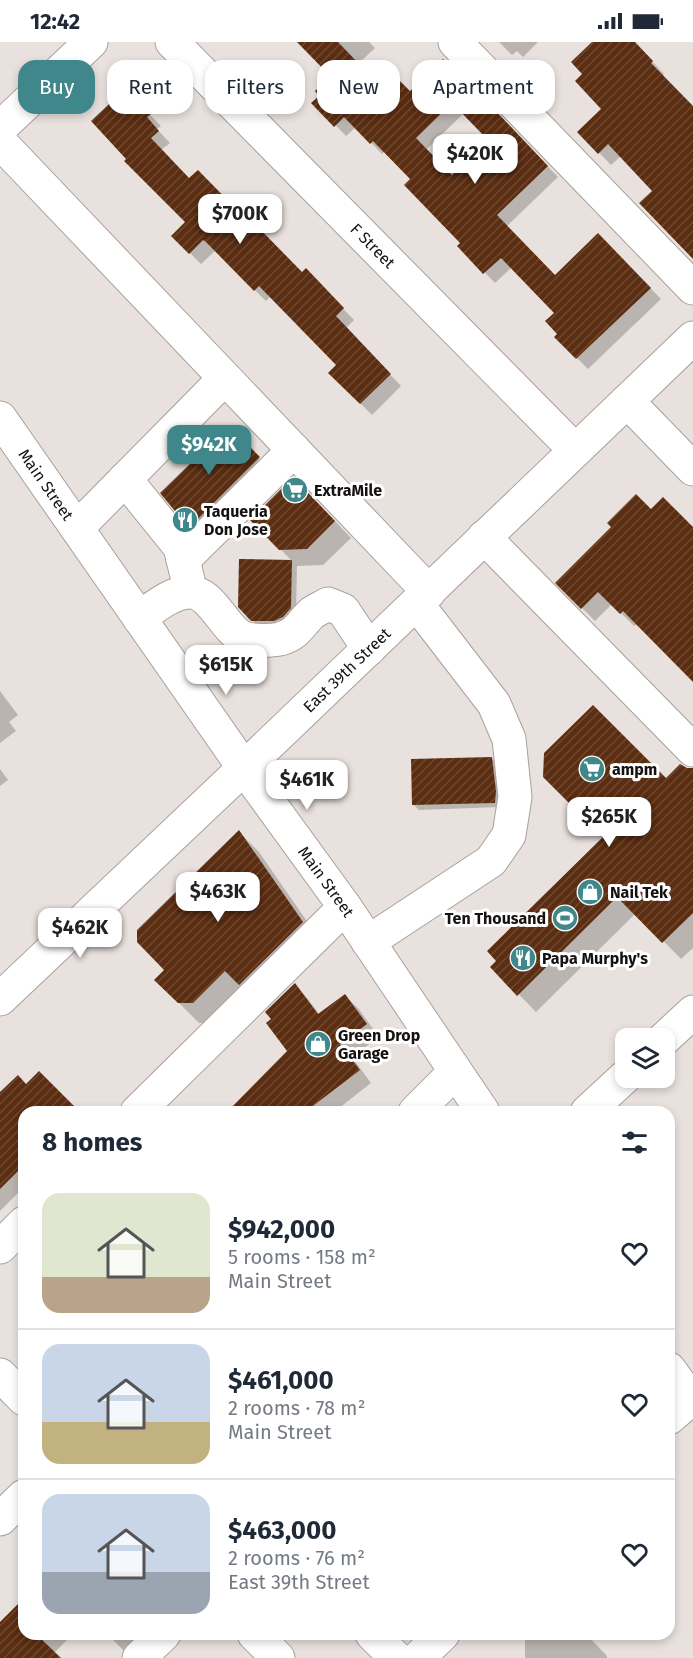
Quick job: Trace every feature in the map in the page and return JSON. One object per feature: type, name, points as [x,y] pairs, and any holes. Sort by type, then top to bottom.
[{"type":"main road","points":[[0,128],[91,42]]},
{"type":"main road","name":"F Street","points":[[172,42],[575,450]]},
{"type":"main road","points":[[455,42],[693,288]]},
{"type":"main road","points":[[0,142],[294,450],[423,598],[494,704],[509,739],[516,797],[509,835],[491,861],[368,942]]},
{"type":"main road","name":"East 39th Street","points":[[0,999],[693,338]]},
{"type":"main road","points":[[77,528],[225,378]]},
{"type":"main road","points":[[627,401],[693,469]]},
{"type":"main road","name":"Main Street","points":[[0,418],[244,768],[345,907],[479,1106]]},
{"type":"main road","points":[[183,560],[294,450]]},
{"type":"main road","points":[[125,479],[180,547],[191,592]]},
{"type":"main road","points":[[484,537],[693,750]]},
{"type":"main road","points":[[139,618],[171,596],[191,592],[208,600],[228,626],[243,638],[264,641],[281,639],[297,631],[312,613],[328,604],[343,610],[369,649]]},
{"type":"main road","points":[[143,1106],[345,907]]},
{"type":"main road","points":[[675,1029],[693,1012]]},
{"type":"main road","points":[[421,1106],[455,1072]]},
{"type":"main road","points":[[594,1106],[615,1086]]},
{"type":"main road","points":[[0,1247],[18,1229]]},
{"type":"main road","points":[[0,1375],[18,1393]]},
{"type":"main road","points":[[675,1384],[684,1407]]},
{"type":"main road","points":[[0,1519],[18,1502]]},
{"type":"main road","points":[[139,1658],[158,1640]]},
{"type":"main road","points":[[260,1640],[278,1658]]},
{"type":"main road","points":[[378,1640],[396,1658]]},
{"type":"main road","points":[[418,1658],[436,1640]]},
{"type":"building","points":[[297,42],[338,42],[355,60],[317,60],[317,63]]},
{"type":"building","points":[[592,42],[635,42],[653,61],[651,63],[693,106],[693,259],[639,203],[652,191],[608,144],[598,154],[577,132],[601,109],[575,81],[582,74],[571,62]]},
{"type":"building","points":[[400,81],[410,91],[412,89],[412,114],[441,114],[416,138],[452,175],[487,139],[463,114],[499,114],[548,166],[497,215],[555,275],[598,233],[651,288],[576,359],[554,337],[557,334],[545,321],[554,313],[501,258],[483,274],[457,246],[460,243],[404,185],[410,179],[373,141],[370,144],[344,117],[334,127],[322,114],[400,114]]},
{"type":"building","points":[[317,98],[317,109],[311,103]]},
{"type":"building","points":[[107,106],[107,114],[151,114],[147,117],[159,131],[151,138],[189,178],[198,170],[302,272],[306,268],[344,308],[336,316],[391,374],[360,404],[328,373],[336,365],[259,286],[254,291],[203,240],[189,254],[171,236],[185,222],[124,161],[126,159],[91,121]]},
{"type":"building","points":[[229,426],[260,457],[189,528],[160,493]]},
{"type":"building","name":"ExtraMile","points":[[293,477],[335,521],[307,549],[279,550],[250,520]]},
{"type":"building","points":[[636,494],[651,509],[663,497],[693,527],[693,682],[623,611],[620,614],[598,592],[581,609],[555,583],[611,527],[607,523]]},
{"type":"building","points":[[239,559],[292,560],[291,608],[283,617],[274,621],[251,621],[238,607]]},
{"type":"building","points":[[593,705],[666,778],[680,764],[693,768],[693,913],[662,943],[617,897],[517,996],[490,967],[496,961],[487,951],[603,837],[543,777],[544,753]]},
{"type":"building","points":[[492,757],[495,803],[412,805],[411,759]]},
{"type":"building","points":[[239,830],[303,922],[239,985],[225,971],[193,1003],[178,1003],[154,980],[164,970],[137,942],[137,930]]},
{"type":"building","points":[[295,983],[318,1014],[345,994],[367,1024],[340,1044],[360,1070],[313,1106],[233,1106],[287,1051],[266,1023],[271,1019],[265,1012]]},
{"type":"building","points":[[39,1071],[74,1106],[18,1106],[18,1171],[0,1189],[0,1092],[18,1075],[26,1084]]},
{"type":"building","points":[[18,1604],[18,1640],[42,1640],[61,1658],[0,1658],[0,1622]]},
{"type":"place","name":"ExtraMile","points":[[295,490]]},
{"type":"place","name":"Taqueria Don Jose","points":[[185,520]]},
{"type":"place","name":"ampm","points":[[592,769]]},
{"type":"place","name":"Nail Tek","points":[[590,892]]},
{"type":"place","name":"Ten Thousand","points":[[565,918]]},
{"type":"place","name":"Papa Murphy's","points":[[523,958]]},
{"type":"place","name":"Green Drop Garage","points":[[318,1044]]}]
